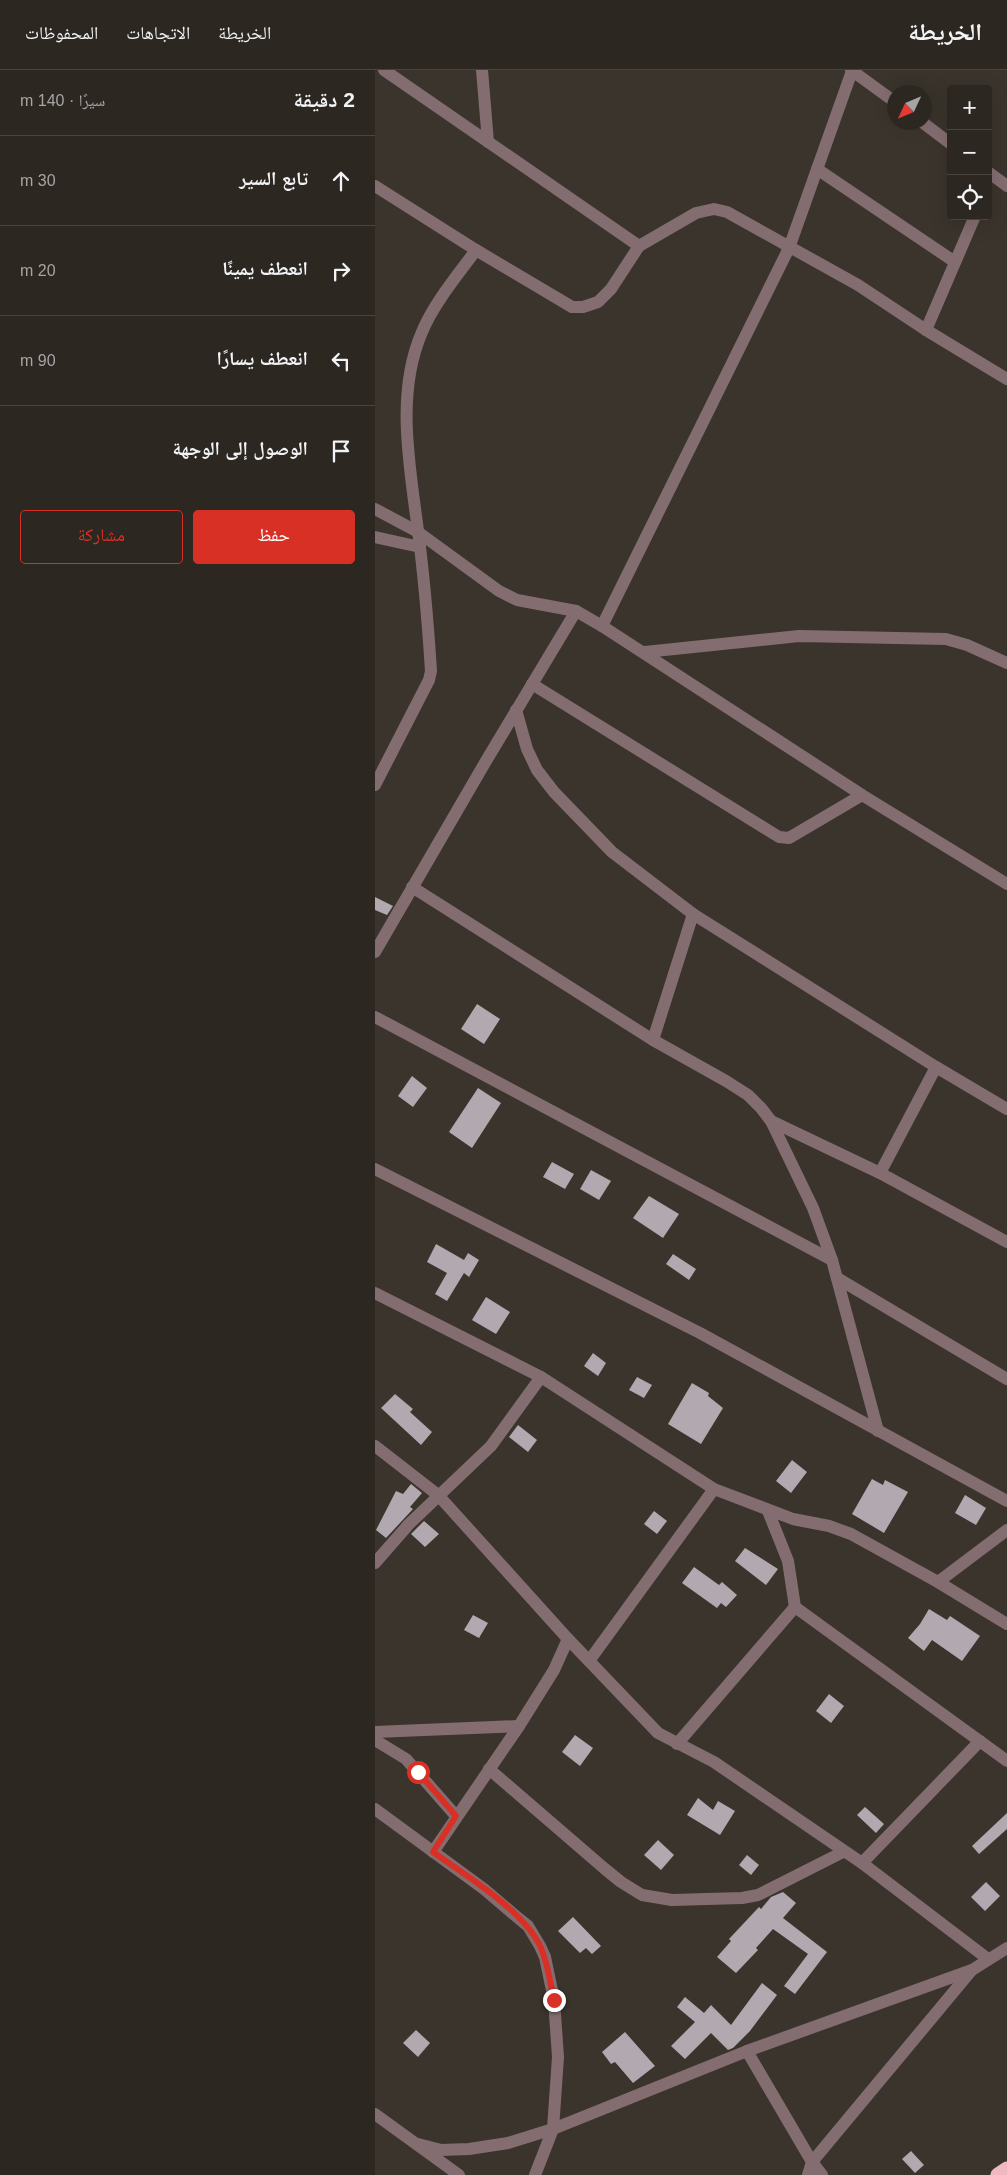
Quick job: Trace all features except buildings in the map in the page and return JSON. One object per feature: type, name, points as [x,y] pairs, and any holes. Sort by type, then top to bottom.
[{"type":"highway","points":[[998,2175],[1007,2169]]},
{"type":"street","points":[[384,70],[639,246]]},
{"type":"street","points":[[482,70],[489,142]]},
{"type":"street","points":[[603,626],[789,248],[852,70],[887,96]]},
{"type":"street","points":[[932,130],[947,141]]},
{"type":"street","points":[[817,169],[955,262]]},
{"type":"street","points":[[992,178],[1007,186]]},
{"type":"street","points":[[375,186],[571,307],[583,307],[598,302],[611,289],[639,246],[696,213],[714,209],[727,212],[789,248],[858,284],[926,330],[1007,380]]},
{"type":"street","points":[[926,330],[973,220]]},
{"type":"street","points":[[375,785],[429,680],[430,662],[420,547],[409,464],[408,386],[422,332],[437,305],[476,250]]},
{"type":"street","points":[[375,509],[418,532],[499,592],[517,600],[576,611],[603,626],[862,795],[1007,884]]},
{"type":"street","points":[[375,537],[420,547]]},
{"type":"street","points":[[375,952],[381,931],[412,887],[576,611]]},
{"type":"street","points":[[645,652],[799,636],[946,639],[967,645],[1007,663]]},
{"type":"street","points":[[531,684],[779,837],[789,838],[862,795]]},
{"type":"street","points":[[516,710],[527,749],[537,770],[554,792],[612,852],[693,914],[936,1067],[1007,1109]]},
{"type":"street","points":[[412,887],[653,1040],[748,1095],[771,1121],[813,1208],[833,1260],[878,1431]]},
{"type":"street","points":[[653,1040],[693,914]]},
{"type":"street","points":[[375,1017],[833,1260]]},
{"type":"street","points":[[880,1173],[936,1067]]},
{"type":"street","points":[[771,1121],[880,1173],[1007,1242]]},
{"type":"street","points":[[375,1169],[700,1332],[1007,1501]]},
{"type":"street","points":[[837,1278],[1007,1379]]},
{"type":"street","points":[[375,1293],[541,1377],[714,1489],[768,1511],[851,1534],[938,1582],[1007,1624]]},
{"type":"street","points":[[375,1563],[409,1524],[491,1446],[541,1377]]},
{"type":"street","points":[[375,1446],[438,1495],[568,1639],[658,1733],[677,1744],[697,1751],[843,1852],[862,1863],[987,1959]]},
{"type":"street","points":[[589,1661],[714,1489]]},
{"type":"street","points":[[768,1511],[788,1561],[795,1607],[1007,1761]]},
{"type":"street","points":[[938,1582],[1007,1530]]},
{"type":"street","points":[[677,1744],[795,1607]]},
{"type":"street","points":[[433,1852],[519,1726],[554,1670],[568,1639]]},
{"type":"street","points":[[375,1732],[519,1726]]},
{"type":"street","points":[[375,1740],[406,1760],[456,1816]]},
{"type":"street","points":[[862,1863],[980,1741]]},
{"type":"street","points":[[489,1769],[605,1870],[642,1895],[672,1900],[703,1900],[742,1898],[758,1895],[843,1852]]},
{"type":"street","points":[[375,1809],[484,1889],[517,1917],[527,1926],[545,1957],[554,2000],[558,2057],[553,2129],[535,2175]]},
{"type":"street","points":[[808,2175],[812,2162],[972,1970],[1007,1948]]},
{"type":"street","points":[[418,2144],[441,2150],[469,2149],[508,2143],[553,2129],[747,2051],[972,1970]]},
{"type":"street","points":[[747,2051],[812,2162],[823,2175]]},
{"type":"street","points":[[375,2114],[459,2175]]},
{"type":"route","points":[[418,1772],[456,1816],[433,1852],[484,1889],[527,1926],[535,1936],[545,1957],[554,2000]]}]
